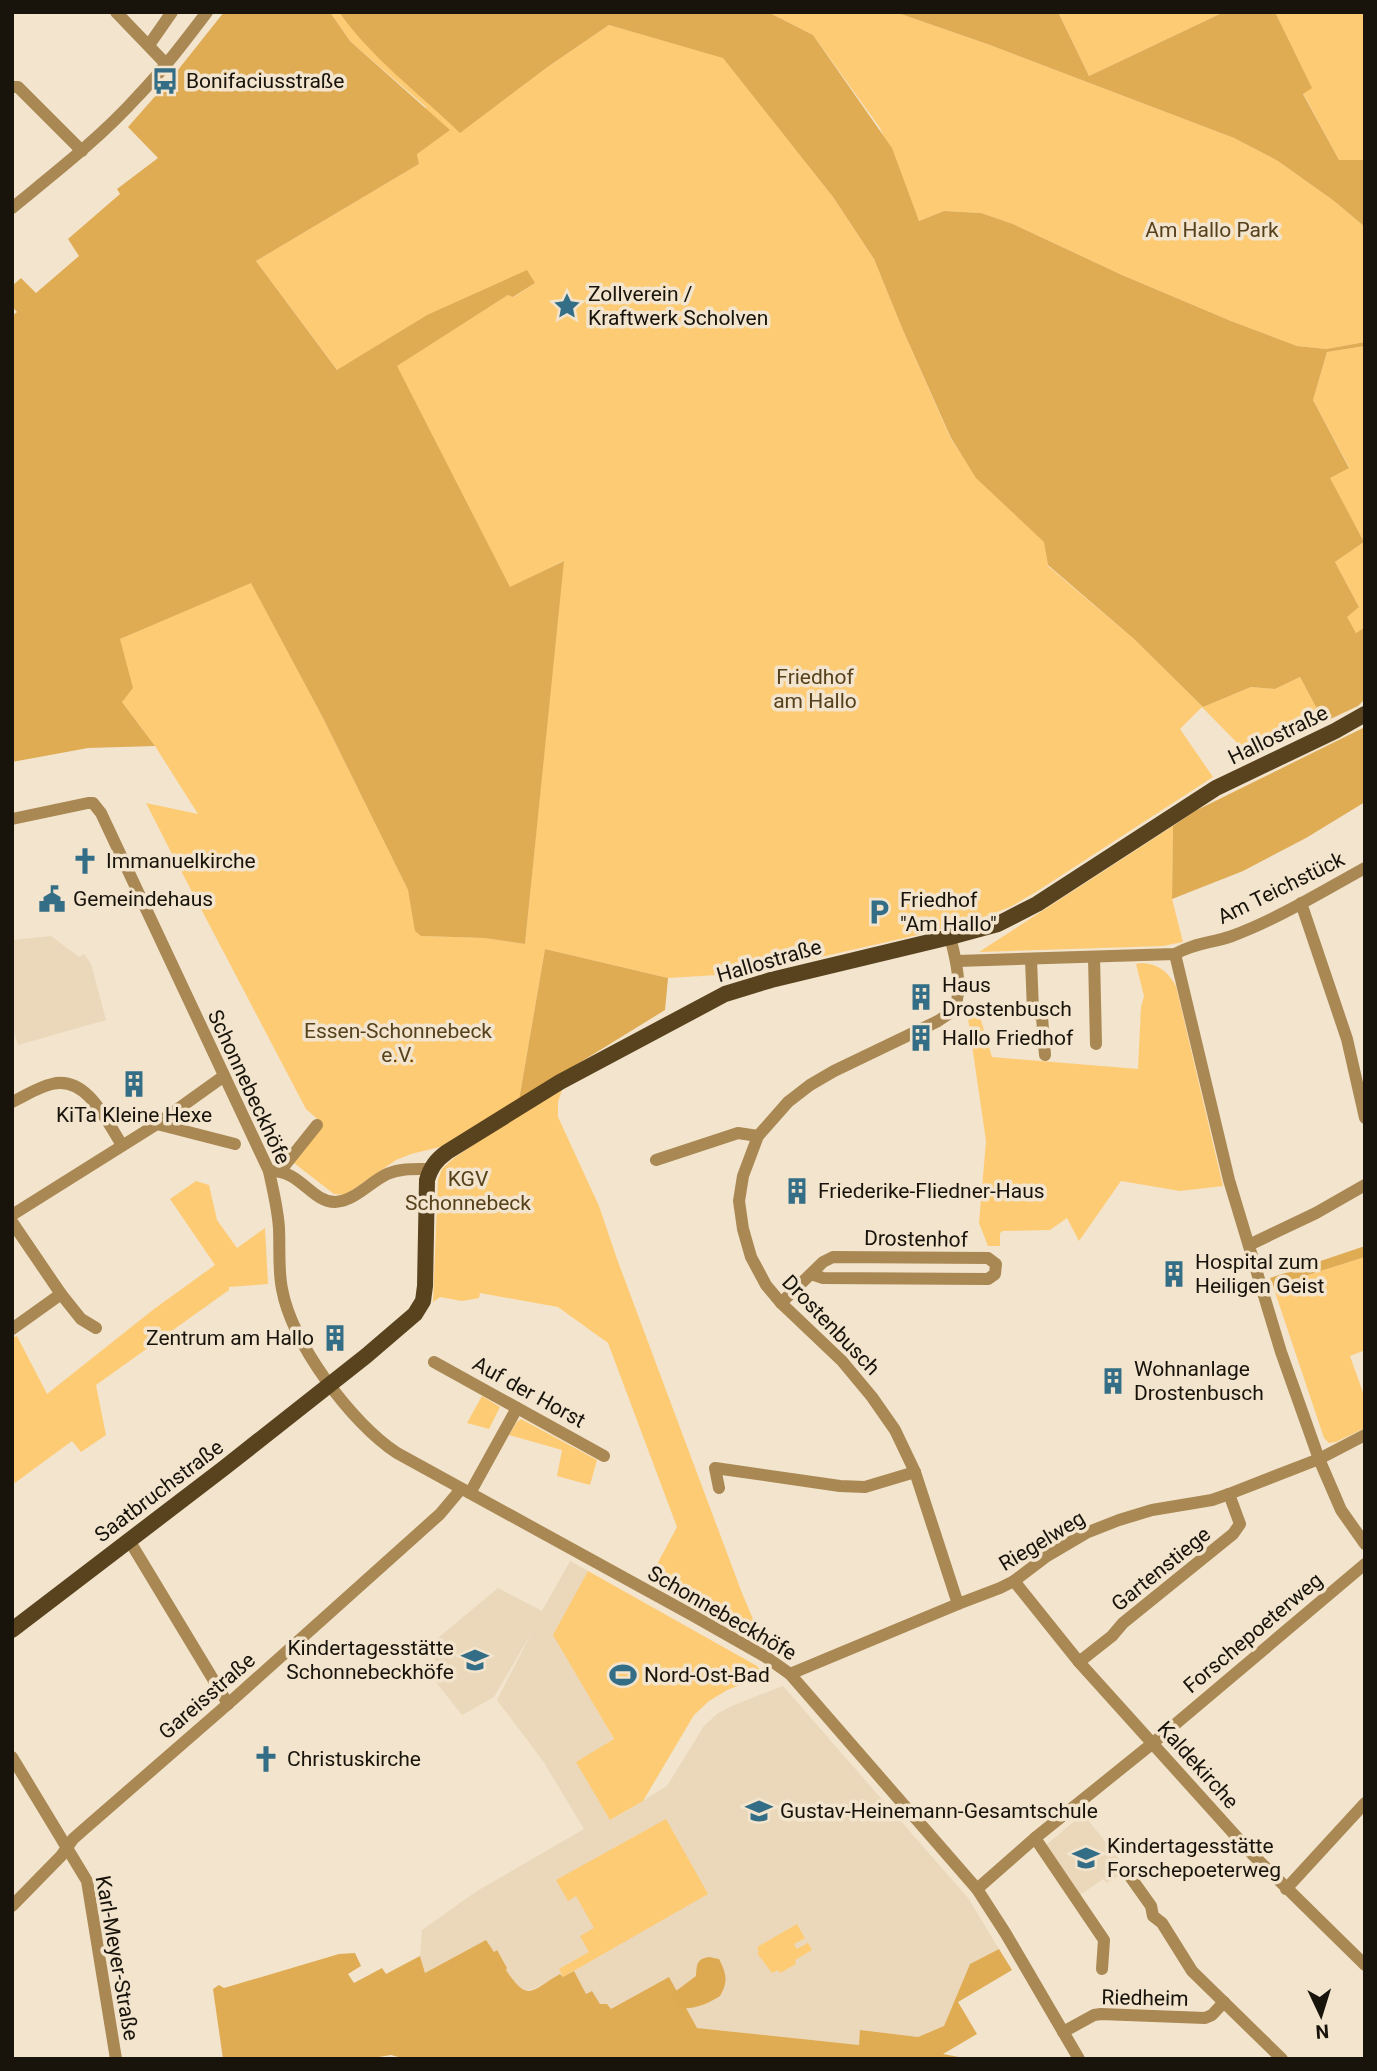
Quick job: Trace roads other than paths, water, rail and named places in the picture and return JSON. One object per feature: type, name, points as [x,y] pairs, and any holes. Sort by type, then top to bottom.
[{"type":"main road","name":"Hallostraße","points":[[430,1169],[447,1152],[529,1100],[725,994],[771,980],[950,937],[998,923],[1027,910],[1216,788],[1365,714]]},
{"type":"main road","points":[[330,1385],[415,1314],[423,1301],[427,1180],[430,1169]]},
{"type":"main road","name":"Saatbruchstraße","points":[[12,1630],[330,1385]]},
{"type":"street","points":[[116,12],[166,64]]},
{"type":"street","points":[[149,45],[172,12]]},
{"type":"street","points":[[12,208],[82,151],[129,106],[207,12]]},
{"type":"street","points":[[12,87],[18,87],[30,97],[82,151]]},
{"type":"street","name":"Schonnebeckhöfe","points":[[12,819],[82,803],[93,803],[101,813],[224,1076],[275,1171],[281,1286],[286,1306],[313,1361],[340,1399],[382,1444],[766,1657],[790,1674],[977,1889],[1079,2059]]},
{"type":"street","name":"Am Teichstück","points":[[1175,954],[1188,946],[1231,937],[1365,868]]},
{"type":"street","points":[[1301,903],[1347,1039],[1365,1118]]},
{"type":"street","name":"Drostenbusch","points":[[950,937],[957,961],[957,995],[951,1012],[938,1021],[834,1071],[788,1102],[758,1136],[743,1176],[739,1201],[743,1229],[751,1257],[761,1278],[773,1295],[842,1361],[895,1430],[915,1472],[958,1604]]},
{"type":"street","points":[[957,961],[1175,954],[1229,1180],[1281,1352],[1319,1459],[1341,1510],[1365,1544]]},
{"type":"street","points":[[1094,957],[1096,1044]]},
{"type":"street","points":[[1031,959],[1034,1011],[1042,1017],[1045,1055]]},
{"type":"street","points":[[12,1215],[157,1124],[224,1076]]},
{"type":"street","points":[[12,1102],[54,1083],[71,1084],[96,1105],[122,1145]]},
{"type":"street","points":[[157,1124],[235,1144]]},
{"type":"street","points":[[317,1125],[275,1171],[294,1177],[324,1199],[332,1202],[349,1198],[387,1174],[407,1168],[430,1169]]},
{"type":"street","points":[[656,1160],[738,1133],[758,1136]]},
{"type":"street","points":[[1249,1245],[1317,1213],[1365,1185]]},
{"type":"street","points":[[12,1222],[81,1320],[96,1328]]},
{"type":"street","name":"Drostenhof","points":[[781,1303],[823,1262],[833,1257],[988,1258],[996,1264],[995,1274],[988,1279],[823,1278],[811,1274]]},
{"type":"street","points":[[12,1329],[61,1294]]},
{"type":"street","name":"Auf der Horst","points":[[434,1362],[604,1456]]},
{"type":"street","points":[[465,1491],[517,1408]]},
{"type":"street","name":"Riegelweg","points":[[790,1674],[1000,1588],[1086,1533],[1152,1510],[1212,1500],[1319,1459],[1365,1435]]},
{"type":"street","points":[[719,1488],[715,1468],[840,1486],[866,1487],[915,1472]]},
{"type":"street","name":"Gareisstraße","points":[[12,1906],[61,1856],[82,1830],[228,1704],[465,1491]]},
{"type":"street","name":"Gartenstiege","points":[[1079,1662],[1233,1534],[1240,1524],[1229,1494]]},
{"type":"street","points":[[129,1540],[228,1704]]},
{"type":"street","name":"Forschepoeterweg","points":[[977,1889],[1365,1564]]},
{"type":"street","name":"Kaldekirche","points":[[1014,1581],[1079,1662],[1253,1856],[1365,1965]]},
{"type":"street","name":"Karl-Meyer-Straße","points":[[12,1757],[88,1881],[116,2059]]},
{"type":"street","points":[[1286,1889],[1365,1803]]},
{"type":"street","points":[[1035,1838],[1104,1940],[1102,1969]]},
{"type":"street","name":"Riedheim","points":[[1129,1875],[1151,1906],[1153,1916],[1162,1923],[1192,1971],[1282,2059]]},
{"type":"street","name":"Riedheim","points":[[1063,2032],[1101,2014],[1205,2018],[1212,2015],[1224,2002]]},
{"type":"place","name":"Bonifaciusstraße","points":[[165,81]]},
{"type":"place","name":"Zollverein / Kraftwerk Scholven","points":[[567,306]]},
{"type":"place","name":"Immanuelkirche","points":[[85,861]]},
{"type":"place","name":"Gemeindehaus","points":[[52,899]]},
{"type":"place","name":"Friedhof \"Am Hallo\"","points":[[879,912]]},
{"type":"place","name":"Haus Drostenbusch","points":[[921,997]]},
{"type":"place","name":"Hallo Friedhof","points":[[921,1038]]},
{"type":"place","name":"KiTa Kleine Hexe","points":[[134,1084]]},
{"type":"place","name":"Friederike-Fliedner-Haus","points":[[797,1191]]},
{"type":"place","name":"Hospital zum Heiligen Geist","points":[[1174,1274]]},
{"type":"place","name":"Zentrum am Hallo","points":[[335,1338]]},
{"type":"place","name":"Wohnanlage Drostenbusch","points":[[1113,1381]]},
{"type":"place","name":"Kindertagesstätte Schonnebeckhöfe","points":[[475,1660]]},
{"type":"place","name":"Nord-Ost-Bad","points":[[623,1675]]},
{"type":"place","name":"Christuskirche","points":[[266,1759]]},
{"type":"place","name":"Gustav-Heinemann-Gesamtschule","points":[[759,1811]]},
{"type":"place","name":"Kindertagesstätte Forschepoeterweg","points":[[1086,1858]]},
{"type":"park label","name":"Am Hallo Park","points":[[1212,230]]},
{"type":"park label","name":"Friedhof am Hallo","points":[[815,689]]},
{"type":"park label","name":"Essen-Schonnebeck e.V.","points":[[398,1043]]},
{"type":"park label","name":"KGV Schonnebeck","points":[[468,1191]]}]
